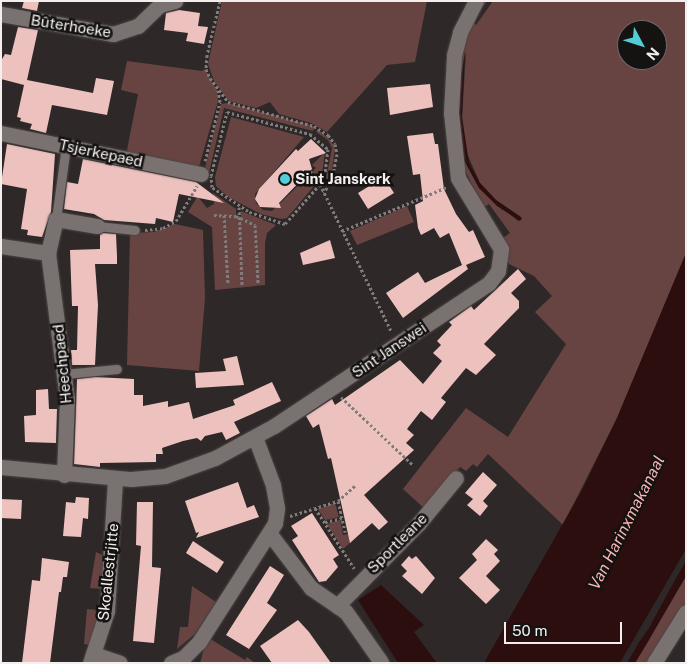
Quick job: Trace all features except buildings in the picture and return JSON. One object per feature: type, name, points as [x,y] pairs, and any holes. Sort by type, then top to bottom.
[{"type":"street","name":"Sint Janswei","points":[[1,467],[115,480],[165,476],[231,452],[398,345],[489,283],[498,271],[501,249],[459,181],[452,132],[452,78],[460,32],[476,1]]},
{"type":"street","name":"Bûterhoeke","points":[[1,14],[113,34],[138,26],[164,2]]},
{"type":"street","name":"Tsjerkepaed","points":[[1,133],[201,174]]},
{"type":"street","points":[[56,219],[97,226]]},
{"type":"street","name":"Heechpaed","points":[[56,219],[48,253],[67,400],[64,475]]},
{"type":"street","points":[[1,246],[48,253]]},
{"type":"street","points":[[180,661],[199,642],[270,534],[277,516],[276,496],[255,437]]},
{"type":"street","name":"Sportleane","points":[[338,606],[363,577],[419,523],[456,478]]},
{"type":"street","name":"Skoallestrjitte","points":[[92,658],[107,611],[115,480]]},
{"type":"street","points":[[270,534],[311,588],[338,606],[352,620],[381,662]]},
{"type":"street","points":[[654,663],[686,612]]},
{"type":"street","points":[[92,658],[120,663]]},
{"type":"lane","points":[[56,219],[66,146]]},
{"type":"lane","points":[[97,226],[135,230]]},
{"type":"lane","points":[[64,374],[117,369]]},
{"type":"path","points":[[220,1],[206,69],[228,102]]},
{"type":"path","points":[[135,230],[163,228],[176,221],[194,194],[220,103],[218,89]]},
{"type":"path","points":[[220,103],[228,102],[317,127],[328,135],[336,147],[333,174],[324,193]]},
{"type":"path","points":[[227,112],[313,135],[328,149],[325,174],[320,184],[285,224],[239,206],[216,193],[211,182],[227,112]]},
{"type":"path","points":[[313,135],[317,127]]},
{"type":"path","points":[[310,171],[320,184],[398,345]]},
{"type":"path","points":[[342,231],[459,181]]},
{"type":"path","points":[[239,206],[242,286]]},
{"type":"path","points":[[214,215],[239,217],[255,225],[258,283]]},
{"type":"path","points":[[224,216],[228,284]]},
{"type":"path","points":[[332,388],[413,465]]},
{"type":"path","points":[[286,517],[338,501],[356,485]]},
{"type":"path","points":[[338,501],[345,532]]},
{"type":"path","points":[[315,508],[352,567],[363,577]]},
{"type":"path","points":[[324,522],[342,518]]},
{"type":"shaded area","points":[[222,1],[427,1],[415,62],[387,65],[327,132],[311,123],[279,114],[270,102],[256,108],[229,101],[214,81],[208,64]]},
{"type":"shaded area","points":[[480,1],[487,1],[473,21],[476,25],[493,1],[686,1],[686,253],[617,418],[563,525],[488,454],[477,467],[473,464],[466,471],[460,467],[425,509],[403,489],[466,408],[508,437],[566,344],[535,312],[552,296],[534,276],[509,264],[500,240],[510,233],[489,204],[483,208],[457,153],[458,54]],"holes":[[[466,52],[462,117],[466,151],[480,183],[496,200],[521,217],[518,221],[479,188],[464,160],[460,75]]]},
{"type":"shaded area","points":[[127,61],[202,71],[205,69],[217,90],[218,101],[198,170],[132,157],[127,150],[138,94],[121,90]]},
{"type":"shaded area","points":[[228,103],[315,127],[313,131],[224,108],[209,173],[204,172],[221,104]]},
{"type":"shaded area","points":[[231,117],[304,137],[255,194],[256,203],[263,210],[272,211],[308,176],[315,185],[287,218],[281,219],[261,214],[228,197],[216,186],[215,177]]},
{"type":"shaded area","points":[[318,129],[332,142],[335,149],[331,177],[325,184],[332,148],[328,140],[316,132]]},
{"type":"shaded area","points":[[325,152],[322,174],[319,179],[312,172],[316,168],[312,165]]},
{"type":"shaded area","points":[[205,190],[199,198],[207,208],[214,204],[213,193],[236,209],[236,215],[241,217],[241,211],[276,225],[267,233],[265,243],[265,285],[215,290],[212,227],[188,212],[199,194]]},
{"type":"shaded area","points":[[407,206],[414,222],[357,245],[350,231]]},
{"type":"shaded area","points":[[175,224],[203,230],[205,298],[199,371],[127,365],[130,233],[154,232]]},
{"type":"shaded area","points":[[335,503],[339,517],[325,520],[318,509]]},
{"type":"shaded area","points":[[340,520],[343,535],[348,534],[351,542],[343,549],[327,524]]},
{"type":"shaded area","points":[[96,552],[106,557],[104,589],[90,588]]},
{"type":"shaded area","points":[[686,576],[686,603],[649,663],[635,663]]},
{"type":"shaded area","points":[[192,586],[216,602],[195,634],[177,649],[180,627],[188,627]]},
{"type":"shaded area","points":[[87,609],[100,610],[90,645],[84,644]]},
{"type":"shaded area","points":[[207,637],[245,660],[247,657],[255,663],[200,663]]},
{"type":"water","points":[[465,49],[462,117],[469,163],[480,183],[496,200],[522,218],[520,221],[497,206],[479,188],[464,160],[458,108]]},
{"type":"water","name":"Van Harinxmakanaal","points":[[686,253],[686,549],[620,663],[484,663],[583,488],[617,418]]},
{"type":"water","points":[[686,561],[686,576],[635,663],[627,663]]},
{"type":"water","points":[[381,585],[424,625],[414,632],[437,663],[398,663],[358,600]]},
{"type":"pier","points":[[686,549],[668,588],[620,663],[666,587]]},
{"type":"pier","points":[[686,559],[649,628],[624,663],[684,560]]},
{"type":"place","name":"Sint Janskerk","points":[[285,179]]}]
